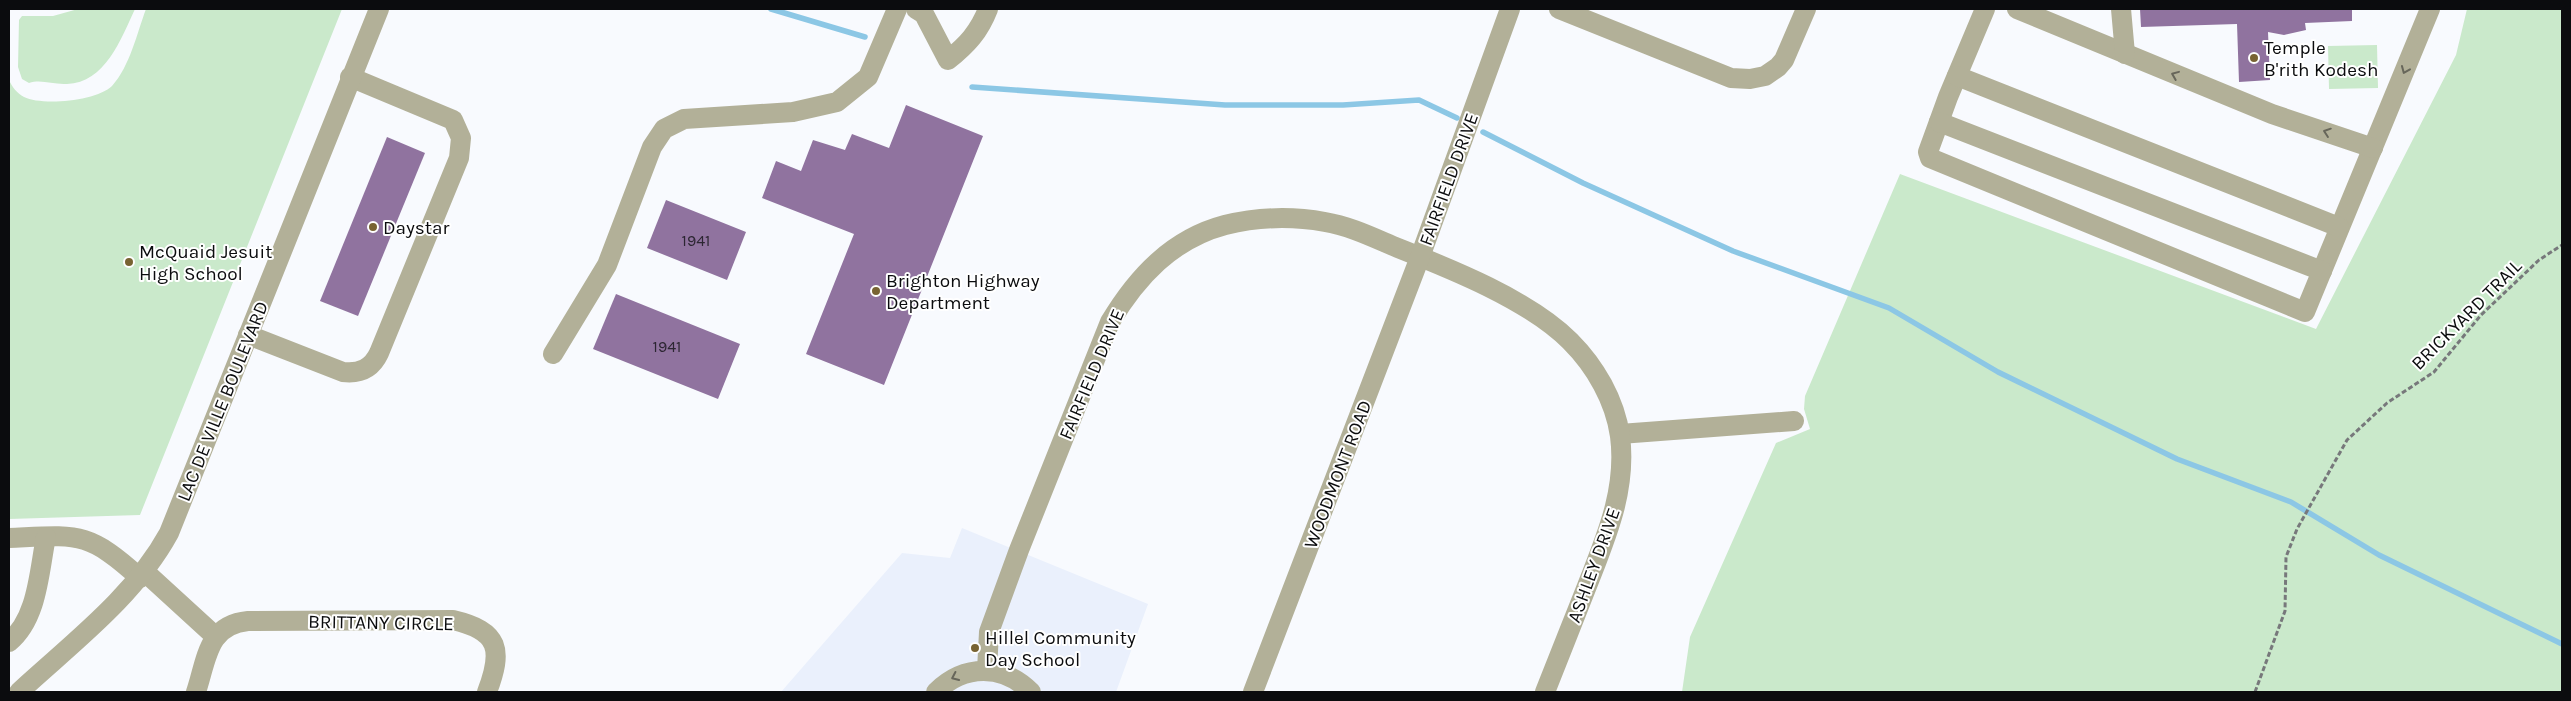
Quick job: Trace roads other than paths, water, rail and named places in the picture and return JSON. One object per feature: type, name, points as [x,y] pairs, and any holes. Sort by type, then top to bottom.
[{"type":"street","name":"LAC DE VILLE BOULEVARD","points":[[19,692],[142,575],[170,533],[378,9]]},
{"type":"street","points":[[553,354],[606,265],[652,148],[664,129],[684,119],[793,112],[837,102],[868,77],[897,9]]},
{"type":"street","points":[[916,9],[924,14],[948,60],[969,43],[983,22],[988,9]]},
{"type":"street","name":"FAIRFIELD DRIVE","points":[[987,670],[989,632],[1018,550],[1110,322],[1128,294],[1156,261],[1197,235],[1224,225],[1278,218],[1327,222],[1355,230],[1420,256],[1510,9]]},
{"type":"street","points":[[1559,9],[1720,75],[1750,79],[1765,76],[1784,60],[1806,9]]},
{"type":"street","points":[[1985,9],[1939,122],[1928,152],[1930,158],[2242,288],[2305,312],[2430,9]]},
{"type":"street","points":[[2017,9],[2272,114],[2373,148]]},
{"type":"street","points":[[2121,9],[2124,54]]},
{"type":"street","points":[[2414,9],[2414,48]]},
{"type":"street","points":[[1957,76],[2339,227]]},
{"type":"street","points":[[248,335],[336,370],[351,373],[371,366],[379,353],[459,158],[461,138],[453,120],[350,77]]},
{"type":"street","points":[[1939,122],[2322,271]]},
{"type":"street","name":"ASHLEY DRIVE","points":[[1420,256],[1528,309],[1569,339],[1584,356],[1608,395],[1620,434],[1622,460],[1616,507],[1545,692]]},
{"type":"street","name":"WOODMONT ROAD","points":[[1254,692],[1420,256]]},
{"type":"street","points":[[1620,434],[1794,421]]},
{"type":"street","points":[[9,642],[17,635],[34,599],[46,537]]},
{"type":"street","points":[[9,538],[79,537],[94,542],[142,575],[215,636],[196,692]]},
{"type":"street","name":"BRITTANY CIRCLE","points":[[215,636],[230,624],[248,621],[453,620],[470,624],[483,630],[490,636],[496,656],[494,673],[487,692]]},
{"type":"street","points":[[936,692],[947,681],[966,672],[987,670],[1005,674],[1022,683],[1031,692]]},
{"type":"waterway","points":[[771,9],[865,37]]},
{"type":"waterway","points":[[972,87],[1225,105],[1343,105],[1419,100],[1457,118]]},
{"type":"waterway","points":[[1483,132],[1583,183],[1733,251],[1889,308],[1998,372],[2177,459],[2291,502],[2379,555],[2562,644]]},
{"type":"place","name":"Temple B'rith Kodesh","points":[[2254,58]]},
{"type":"place","name":"Daystar","points":[[373,227]]},
{"type":"place","name":"McQuaid Jesuit High School","points":[[129,262]]},
{"type":"place","name":"Brighton Highway Department","points":[[876,291]]},
{"type":"place","name":"Hillel Community Day School","points":[[975,648]]}]
